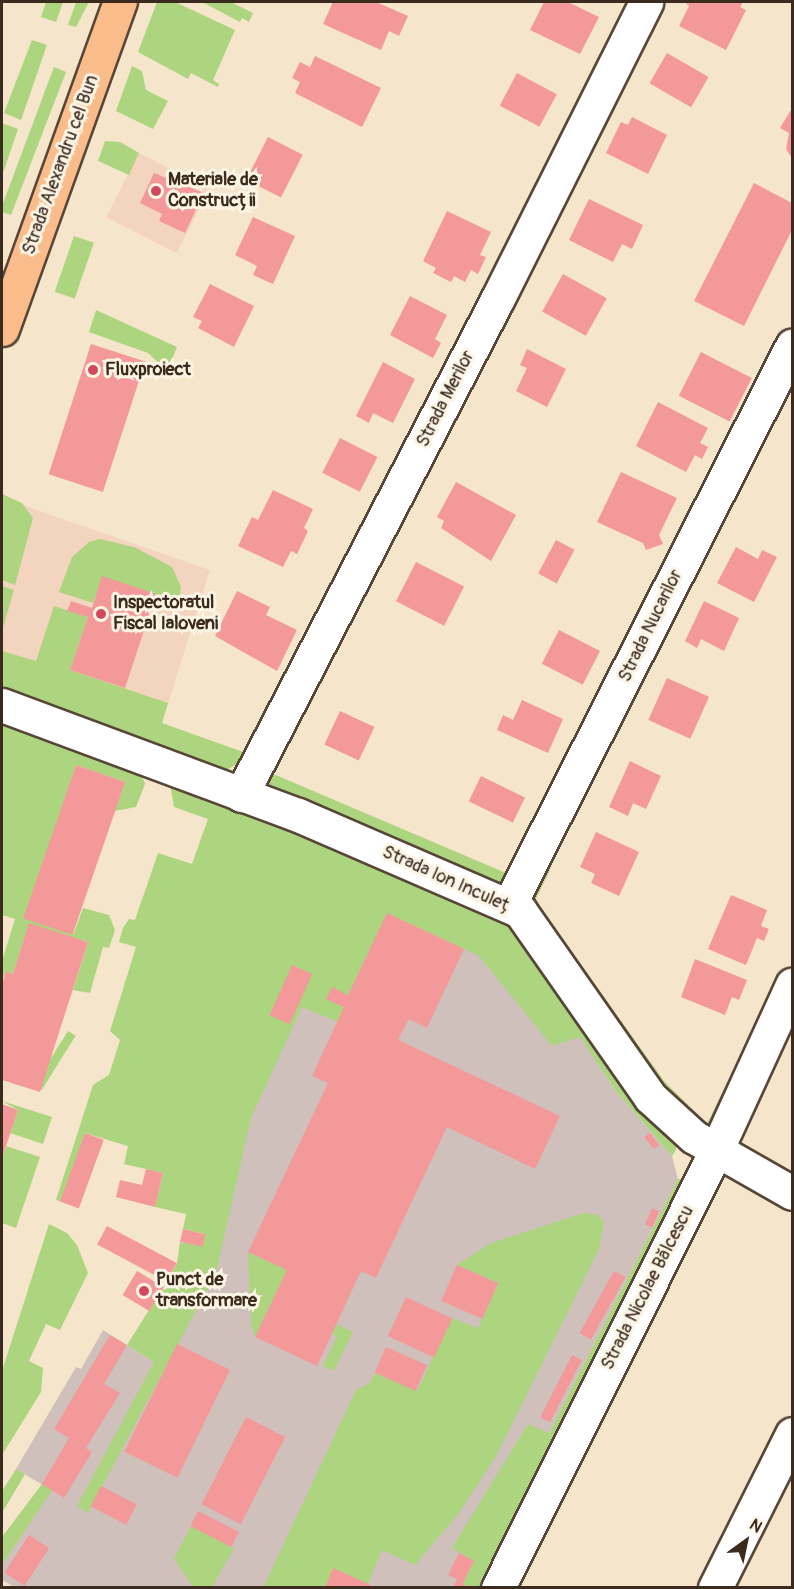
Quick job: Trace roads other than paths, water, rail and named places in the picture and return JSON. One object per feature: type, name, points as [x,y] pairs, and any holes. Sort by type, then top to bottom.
[{"type":"main road","name":"Strada Alexandru cel Bun","points":[[2,329],[120,2]]},
{"type":"street","name":"Strada Merilor","points":[[241,795],[498,298],[646,2]]},
{"type":"street","name":"Strada Nucarilor","points":[[509,905],[792,346]]},
{"type":"street","name":"Strada Ion Inculeț","points":[[2,705],[241,795],[509,905],[526,916],[650,1097],[694,1137],[792,1193]]},
{"type":"street","name":"Strada Nicolae Bălcescu","points":[[498,1587],[716,1151],[792,986]]},
{"type":"street","points":[[715,1587],[792,1434]]},
{"type":"place","name":"Materiale de Construcții","points":[[156,191]]},
{"type":"place","name":"Fluxproiect","points":[[93,370]]},
{"type":"place","name":"Inspectoratul Fiscal Ialoveni","points":[[101,614]]},
{"type":"place","name":"Punct de transformare","points":[[144,1291]]}]
